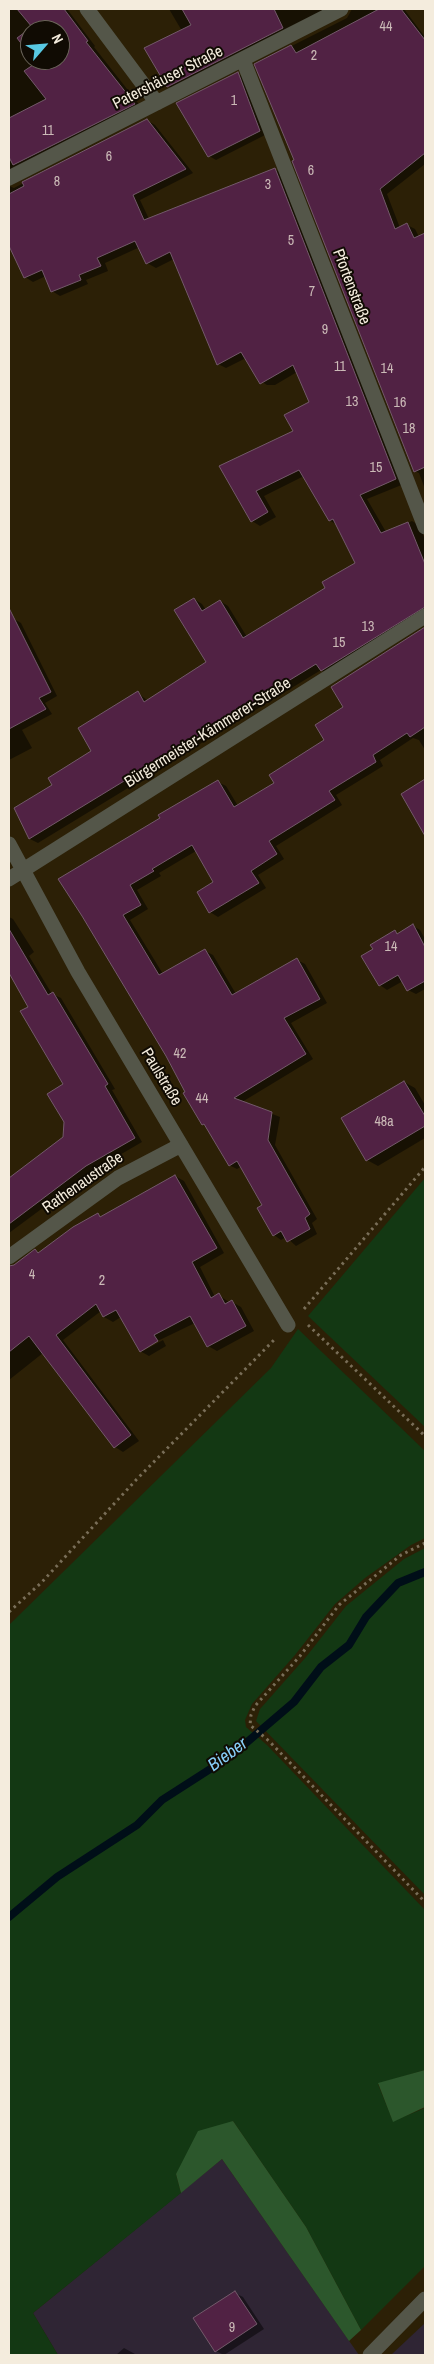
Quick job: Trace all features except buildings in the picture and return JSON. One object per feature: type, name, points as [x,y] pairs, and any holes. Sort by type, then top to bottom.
[{"type":"street","points":[[87,9],[157,103]]},
{"type":"street","name":"Patershäuser Straße","points":[[9,178],[341,9]]},
{"type":"street","name":"Pfortenstraße","points":[[243,60],[425,527]]},
{"type":"street","name":"Bürgermeister-Kämmerer-Straße","points":[[9,879],[425,616]]},
{"type":"street","name":"Paulstraße","points":[[9,844],[78,972],[181,1145],[293,1320]]},
{"type":"street","name":"Rathenaustraße","points":[[9,1257],[118,1178],[181,1145]]},
{"type":"street","points":[[370,2355],[425,2299]]},
{"type":"path","points":[[9,1612],[42,1582],[136,1480],[293,1320],[425,1167]]},
{"type":"path","points":[[305,1322],[425,1436]]},
{"type":"path","points":[[425,1543],[401,1555],[339,1605],[300,1656],[256,1706],[251,1716],[250,1724],[269,1741],[425,1902]]},
{"type":"shaded area","points":[[222,2159],[359,2355],[58,2355],[33,2313]]},
{"type":"shaded area","points":[[425,2323],[425,2355],[391,2355]]},
{"type":"green space","points":[[425,1178],[425,1427],[308,1316]]},
{"type":"green space","points":[[298,1329],[425,1451],[425,1538],[411,1545],[365,1578],[335,1604],[295,1655],[252,1704],[245,1720],[246,1727],[267,1745],[425,1910],[425,2070],[378,2084],[393,2121],[425,2108],[425,2266],[361,2330],[306,2227],[233,2121],[176,2174],[181,2193],[33,2313],[58,2355],[9,2355],[9,1625],[271,1368]]},
{"type":"green space","points":[[425,1548],[425,1895],[256,1721],[260,1709],[306,1657],[346,1606],[404,1559]]},
{"type":"green space","points":[[425,2070],[425,2107],[393,2122],[378,2083]]},
{"type":"green space","points":[[233,2121],[306,2227],[361,2330],[349,2341],[222,2159],[181,2193],[176,2174],[198,2131]]},
{"type":"waterway","name":"Bieber","points":[[9,1917],[57,1877],[137,1825],[162,1800],[232,1755],[294,1702],[321,1667],[349,1645],[366,1617],[398,1583],[425,1572]]}]
